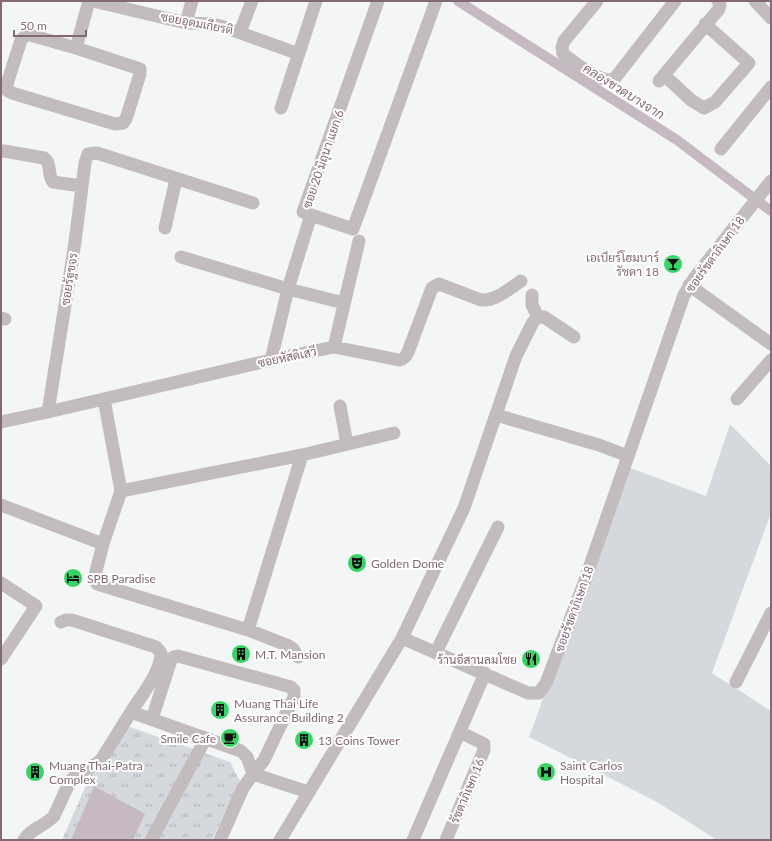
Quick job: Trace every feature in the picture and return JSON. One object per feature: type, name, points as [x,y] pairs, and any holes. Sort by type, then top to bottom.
[{"type":"street","name":"ซอยอุดมเกียรติ","points":[[91,1],[186,23],[212,24],[240,32],[298,54]]},
{"type":"street","points":[[76,48],[91,1]]},
{"type":"street","points":[[186,23],[192,1]]},
{"type":"street","points":[[240,32],[252,1]]},
{"type":"street","points":[[281,108],[316,1]]},
{"type":"street","name":"ซอย 20 มิถุนา แยก 6","points":[[271,360],[288,289],[311,215],[303,212],[378,1]]},
{"type":"street","points":[[311,215],[353,229],[436,1]]},
{"type":"street","points":[[597,1],[564,41],[562,46],[563,54],[603,80],[611,80],[615,78],[675,1]]},
{"type":"street","points":[[705,24],[749,63],[715,102],[704,108],[662,78],[705,24],[719,9],[720,5],[718,1]]},
{"type":"street","points":[[755,1],[771,18]]},
{"type":"street","points":[[30,35],[76,48],[138,67],[140,69],[140,74],[126,119],[123,123],[115,124],[12,94],[8,91],[7,84],[23,37],[30,35]]},
{"type":"street","points":[[721,149],[771,87]]},
{"type":"street","points":[[4,152],[44,158],[48,161],[51,179],[53,182],[82,186]]},
{"type":"street","name":"ซอยรัฐขจร","points":[[48,412],[75,242],[86,157],[88,154],[97,153],[176,179]]},
{"type":"street","points":[[165,228],[176,179],[253,203]]},
{"type":"street","name":"ซอยรัชดาภิเษก 18","points":[[402,638],[528,693],[539,693],[546,683],[584,582],[675,320],[689,285],[768,185]]},
{"type":"street","points":[[334,347],[359,241]]},
{"type":"street","points":[[181,257],[288,289],[344,303]]},
{"type":"street","name":"ซอยหัสดิเสวี","points":[[1,422],[334,347],[399,360],[406,357],[432,288],[435,285],[439,284],[487,301],[493,299],[521,281]]},
{"type":"street","points":[[689,285],[771,344]]},
{"type":"street","points":[[532,296],[532,305],[538,317]]},
{"type":"street","points":[[538,317],[544,318],[574,337]]},
{"type":"street","points":[[280,840],[402,638],[464,508],[516,356],[533,322],[538,317]]},
{"type":"street","points":[[738,399],[771,360]]},
{"type":"street","points":[[104,399],[121,491],[103,544],[95,575],[95,581],[97,584],[248,630],[289,646],[298,656]]},
{"type":"street","points":[[340,406],[347,444]]},
{"type":"street","points":[[496,416],[599,445],[628,456]]},
{"type":"street","points":[[121,491],[302,454],[394,433]]},
{"type":"street","points":[[248,630],[302,454]]},
{"type":"street","points":[[1,505],[103,544]]},
{"type":"street","points":[[436,652],[498,527]]},
{"type":"street","points":[[1,583],[36,606],[1,659]]},
{"type":"street","points":[[736,682],[771,613]]},
{"type":"street","points":[[24,840],[32,831],[50,821],[54,816],[70,781],[77,774],[101,760],[156,672],[161,661],[161,653],[156,647],[72,620],[62,622]]},
{"type":"street","points":[[152,719],[171,660],[175,656],[291,687],[294,690],[294,697],[264,760],[243,788],[220,840]]},
{"type":"street","points":[[412,840],[485,673]]},
{"type":"street","points":[[131,712],[241,751],[247,757],[253,774]]},
{"type":"street","name":"รัชดาภิเษก 16","points":[[446,840],[484,750],[484,744],[460,732]]},
{"type":"street","points":[[151,840],[206,738]]},
{"type":"street","points":[[253,774],[308,792]]},
{"type":"green space","points":[[730,424],[771,466],[771,513],[712,673],[771,711],[771,840],[717,840],[657,802],[529,737],[628,467],[706,496]]},
{"type":"green space","points":[[127,726],[230,762],[240,781],[212,840],[62,840],[91,774]]},
{"type":"shaded area","points":[[94,786],[145,814],[133,840],[71,840]]},
{"type":"waterway","name":"คลองชวดบางจาก","points":[[458,1],[677,140],[771,211]]},
{"type":"place","name":"เอเบียร์โฮมบาร์ รัชดา 18","points":[[673,264]]},
{"type":"place","name":"Golden Dome","points":[[357,563]]},
{"type":"place","name":"SPB Paradise","points":[[73,578]]},
{"type":"place","name":"M.T. Mansion","points":[[241,654]]},
{"type":"place","name":"ร้านอีสานลมโชย","points":[[531,659]]},
{"type":"place","name":"Muang Thai Life Assurance Building 2","points":[[220,710]]},
{"type":"place","name":"Smile Cafe","points":[[230,738]]},
{"type":"place","name":"13 Coins Tower","points":[[304,740]]},
{"type":"place","name":"Muang Thai-Patra Complex","points":[[35,772]]},
{"type":"place","name":"Saint Carlos Hospital","points":[[546,772]]}]
